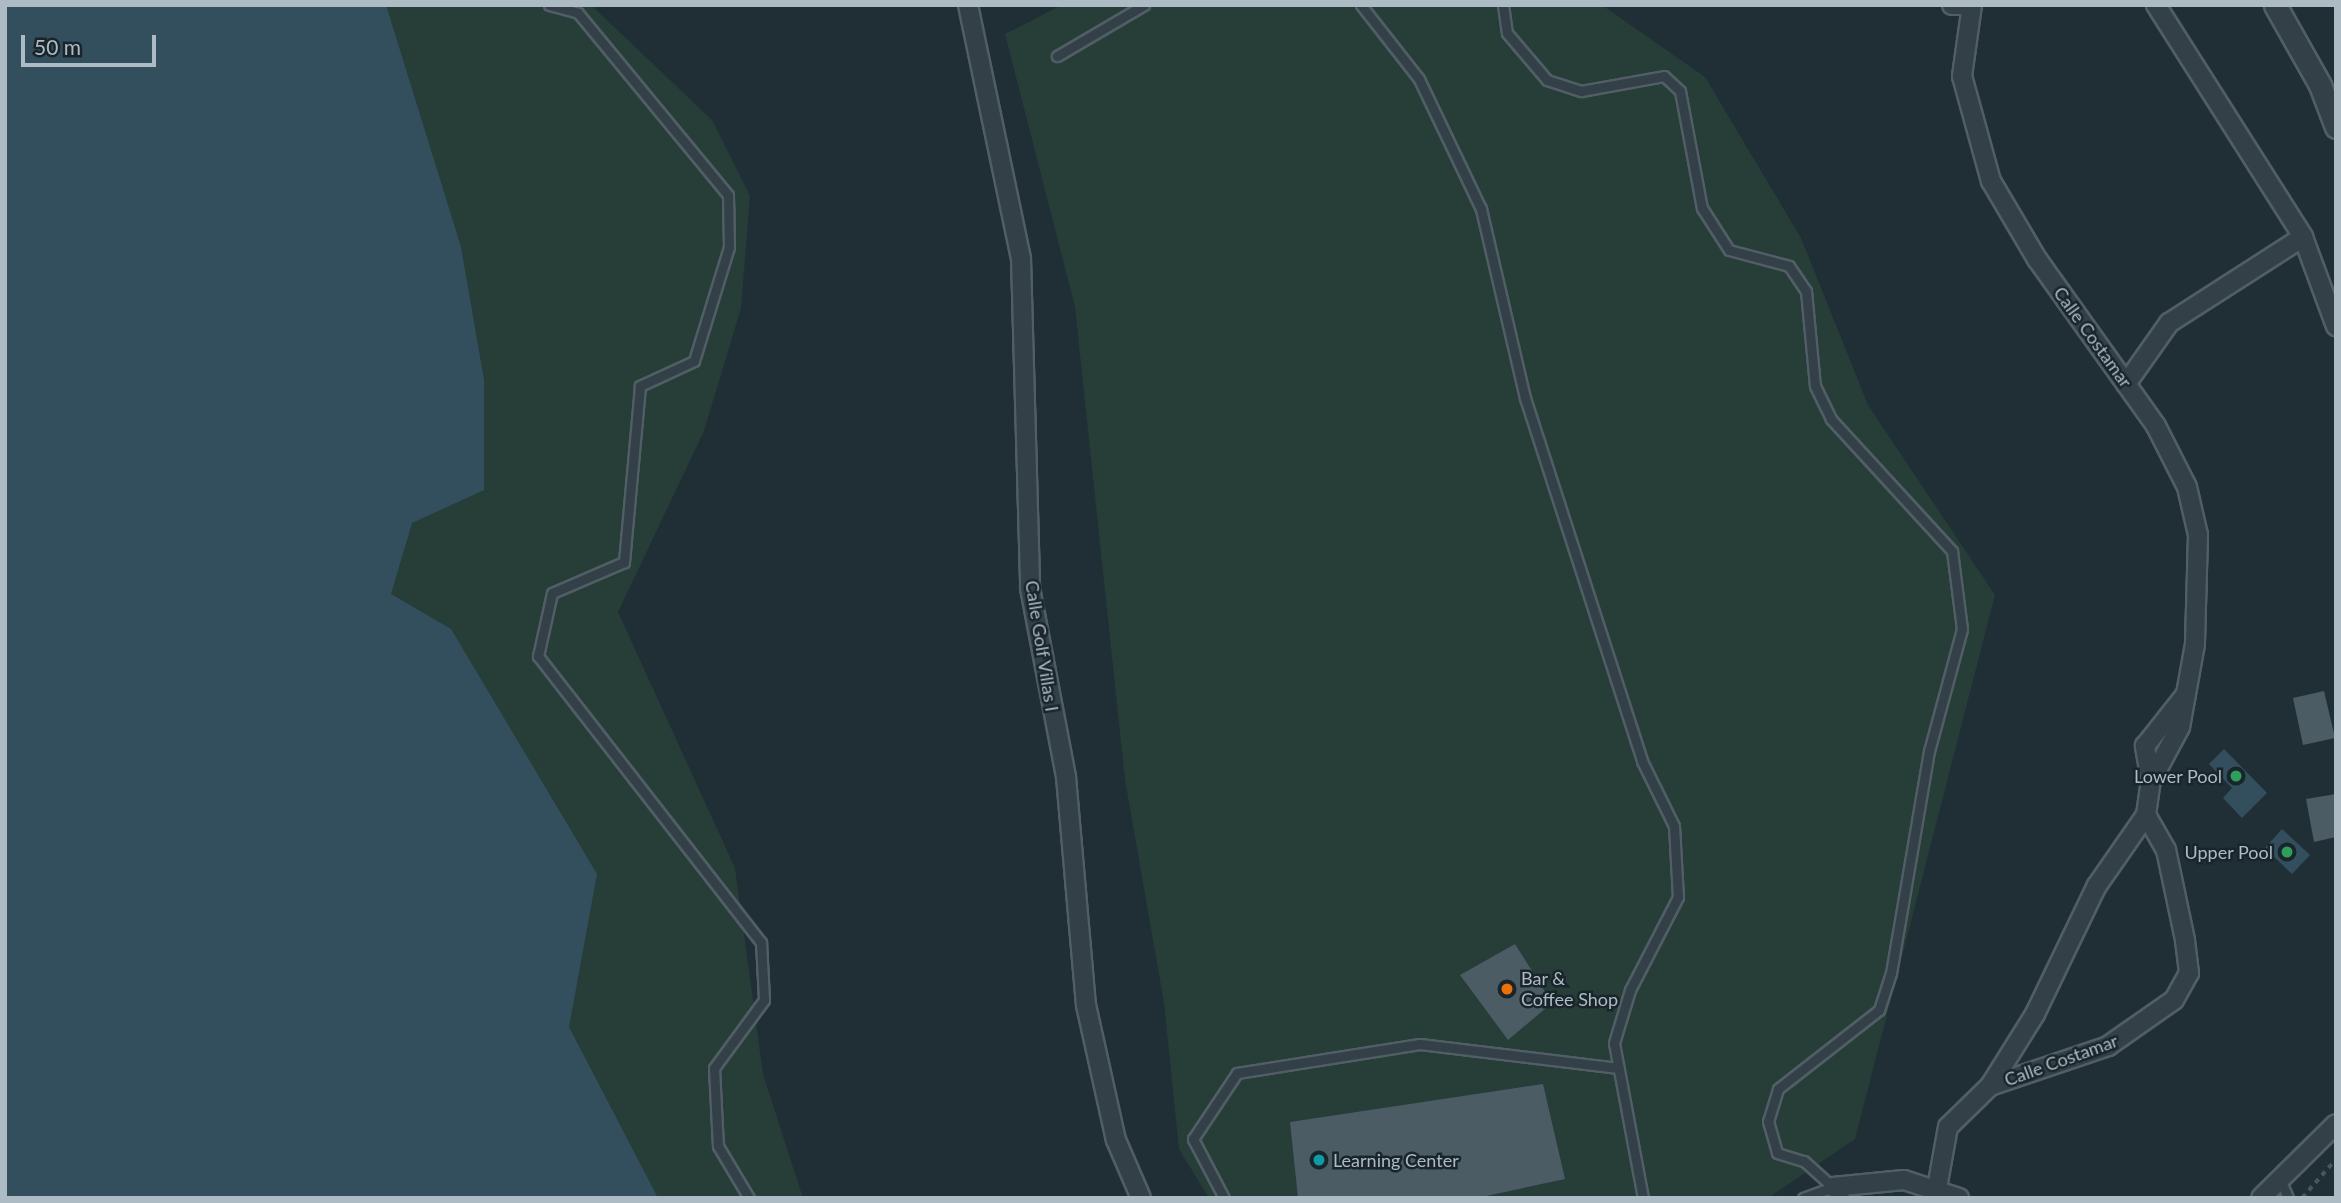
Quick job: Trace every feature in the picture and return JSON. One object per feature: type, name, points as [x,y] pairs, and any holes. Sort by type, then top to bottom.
[{"type":"street","name":"Calle Golf Villas I","points":[[968,5],[1021,259],[1030,588],[1066,777],[1086,1005],[1116,1140],[1141,1198]]},
{"type":"street","name":"Calle Costamar","points":[[1937,1188],[1948,1127],[1990,1086],[2035,1014],[2096,887],[2146,815],[2151,781],[2180,727],[2196,632],[2198,535],[2188,487],[2126,384],[2037,259],[1992,181],[1962,76],[1972,5],[1952,5]]},
{"type":"street","points":[[2156,5],[2303,237],[2336,326]]},
{"type":"street","points":[[2275,5],[2320,85],[2336,127]]},
{"type":"street","points":[[2126,384],[2169,323],[2303,237]]},
{"type":"street","name":"Calle Costamar","points":[[1990,1086],[2108,1046],[2174,1000],[2189,973],[2181,912],[2166,850],[2146,815]]},
{"type":"street","points":[[2260,1198],[2336,1124]]},
{"type":"street","points":[[1839,1192],[1904,1180],[1937,1188],[1959,1198]]},
{"type":"lane","points":[[549,5],[578,13],[728,195],[729,247],[694,361],[640,386],[624,562],[552,593],[537,656],[761,942],[764,1000],[714,1068],[718,1146],[749,1198]]},
{"type":"lane","points":[[1057,56],[1144,5]]},
{"type":"lane","points":[[1361,5],[1419,79],[1481,209],[1525,398],[1642,761],[1674,825],[1678,897],[1630,990],[1614,1043],[1643,1198]]},
{"type":"lane","points":[[1503,5],[1507,33],[1547,80],[1581,91],[1664,76],[1679,91],[1702,208],[1730,250],[1789,266],[1806,291],[1815,386],[1831,419],[1952,551],[1962,629],[1929,751],[1891,973],[1879,1010],[1778,1089],[1768,1121],[1777,1153],[1804,1161],[1839,1192]]},
{"type":"lane","points":[[1224,1198],[1193,1139],[1237,1073],[1420,1044],[1619,1068]]},
{"type":"lane","points":[[2280,1179],[2288,1198]]},
{"type":"lane","points":[[1803,1198],[1839,1192]]},
{"type":"path","points":[[2302,1198],[2336,1159]]},
{"type":"green space","points":[[356,5],[591,5],[712,120],[750,196],[741,308],[704,431],[618,612],[735,868],[763,1074],[803,1198],[613,1198],[359,606]]},
{"type":"green space","points":[[1062,5],[1602,5],[1705,77],[1801,238],[1868,405],[1995,595],[1855,1139],[1768,1198],[1209,1198],[1179,1149],[1164,1003],[1125,780],[1075,307],[1005,34]]},
{"type":"water","points":[[5,5],[386,5],[461,247],[484,380],[484,490],[412,523],[391,594],[451,629],[597,874],[569,1027],[658,1198],[5,1198]]},
{"type":"water","name":"Lower Pool","points":[[2224,749],[2267,793],[2242,818],[2223,798],[2232,788],[2209,764]]},
{"type":"water","name":"Upper Pool","points":[[2282,829],[2310,855],[2292,874],[2265,848]]},
{"type":"building","points":[[2324,691],[2335,738],[2303,745],[2293,698]]},
{"type":"building","points":[[2336,794],[2336,837],[2314,842],[2306,799]]},
{"type":"building","name":"Bar & Coffee Shop","points":[[1515,944],[1552,1003],[1508,1040],[1460,975]]},
{"type":"building","points":[[1543,1084],[1565,1179],[1477,1198],[1298,1198],[1290,1122]]},
{"type":"place","name":"Lower Pool","points":[[2236,776]]},
{"type":"place","name":"Upper Pool","points":[[2287,852]]},
{"type":"place","name":"Bar & Coffee Shop","points":[[1507,989]]},
{"type":"place","name":"Learning Center","points":[[1319,1160]]}]
